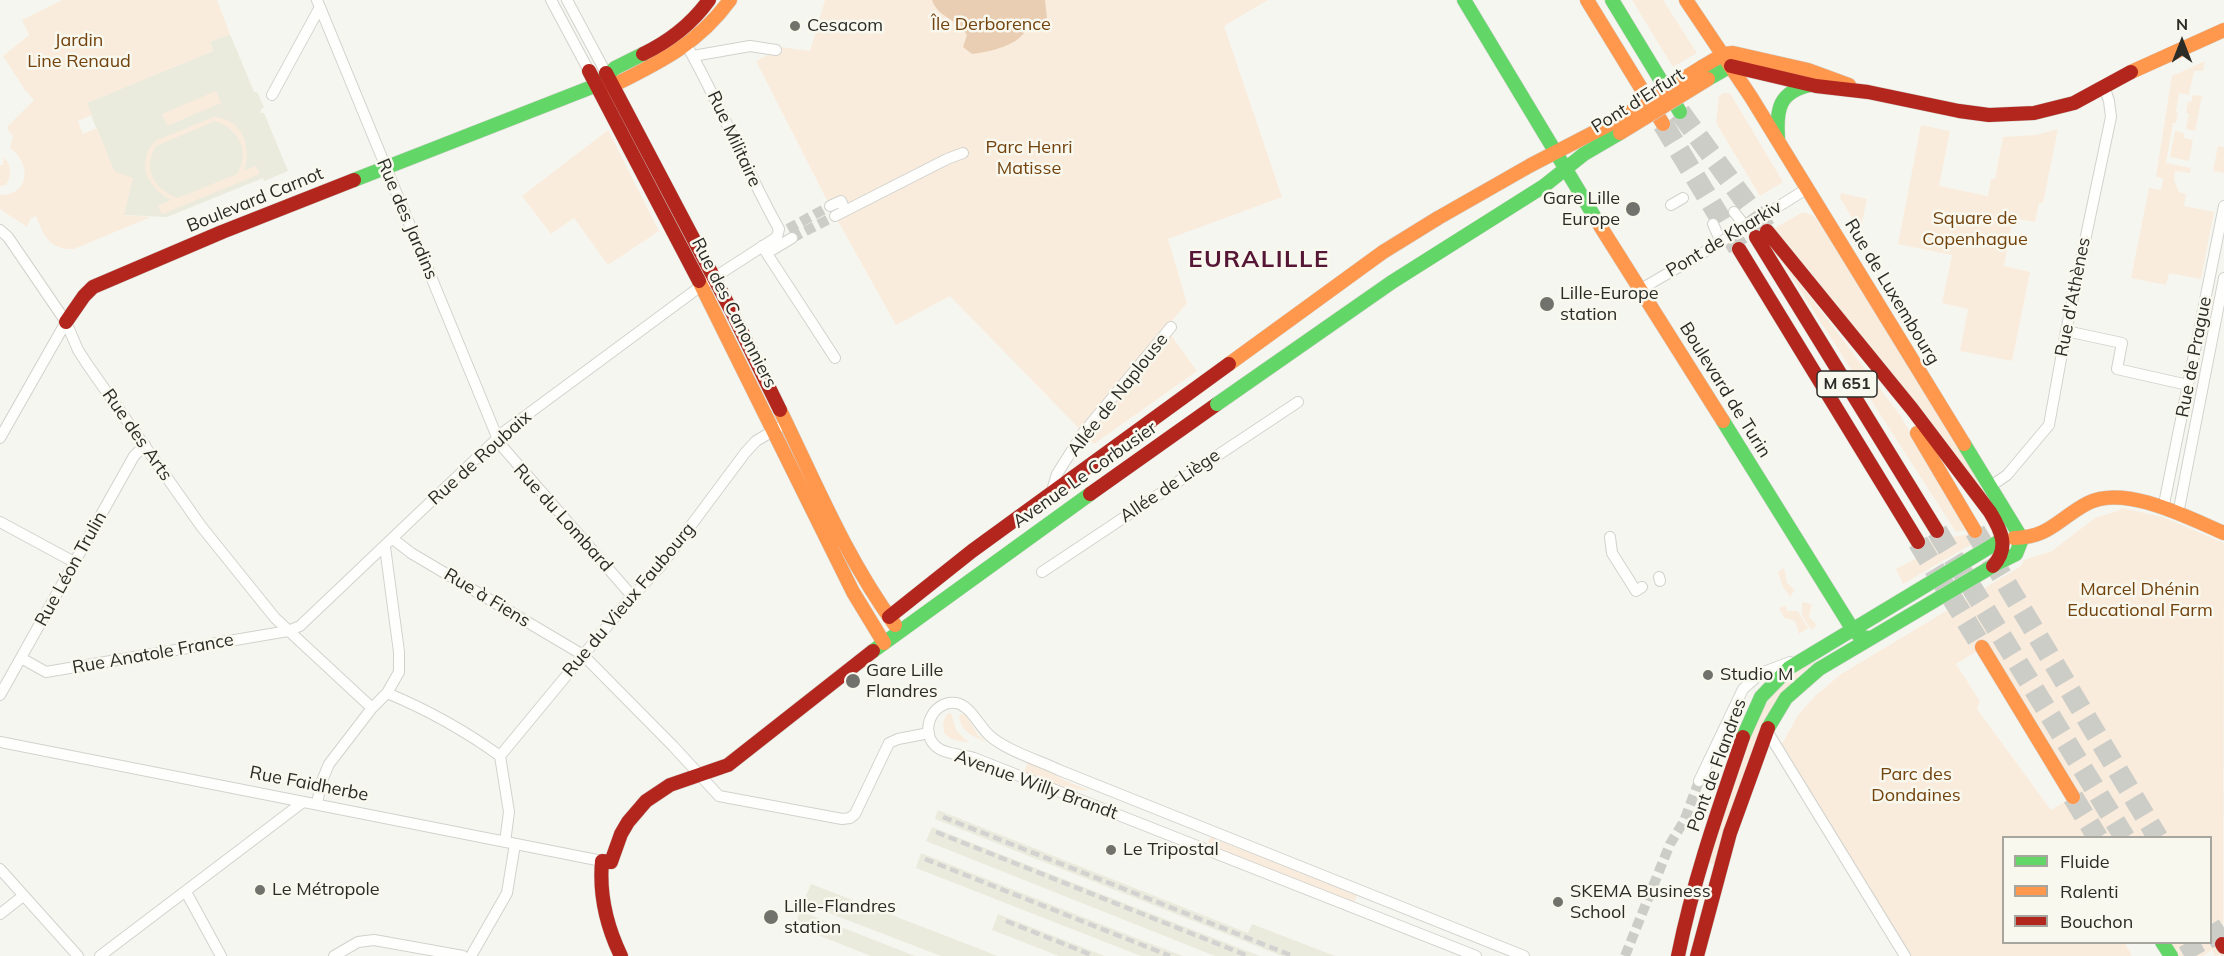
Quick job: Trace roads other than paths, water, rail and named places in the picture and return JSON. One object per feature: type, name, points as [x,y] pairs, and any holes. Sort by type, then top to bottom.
[{"type":"main road","name":"Boulevard Carnot","points":[[66,322],[93,287],[212,236],[597,85],[607,88],[609,79],[674,37],[694,19],[709,0]]},
{"type":"main road","name":"Boulevard Carnot","points":[[609,79],[690,51],[730,0]]},
{"type":"main road","name":"Boulevard de Turin","points":[[1464,0],[1555,153],[1641,289],[1836,611],[1853,630]]},
{"type":"main road","points":[[1576,0],[1634,77]]},
{"type":"main road","points":[[1587,0],[1663,124]]},
{"type":"main road","points":[[1612,0],[1680,112]]},
{"type":"main road","name":"Rue de Luxembourg","points":[[1686,0],[1727,60],[1808,189],[2022,539]]},
{"type":"main road","points":[[1868,92],[1809,70],[1733,53],[1727,60],[1810,85],[1868,92],[1959,111],[2008,115],[2034,113],[2074,103],[2104,86],[2224,30]]},
{"type":"main road","name":"Pont d'Erfurt","points":[[1565,169],[1617,128],[1727,60]]},
{"type":"main road","name":"Rue des Canonniers","points":[[589,71],[707,282],[766,379],[814,486],[853,563],[900,631]]},
{"type":"main road","name":"Rue des Canonniers","points":[[609,79],[707,282],[773,430],[852,592],[884,643]]},
{"type":"main road","points":[[1778,141],[1777,117],[1780,103],[1795,89],[1810,85]]},
{"type":"main road","name":"Pont d'Erfurt","points":[[1555,153],[1617,128]]},
{"type":"main road","name":"Avenue Le Corbusier","points":[[889,617],[972,551],[1383,252],[1555,153]]},
{"type":"main road","name":"Avenue Le Corbusier","points":[[621,956],[612,939],[603,908],[601,891],[607,861],[632,815],[659,791],[680,780],[715,771],[728,765],[884,643],[1010,550],[1392,282],[1544,186],[1565,169]]},
{"type":"main road","name":"M 651","points":[[1863,350],[1762,234],[1937,531]]},
{"type":"main road","name":"M 651","points":[[1739,249],[1918,542]]},
{"type":"main road","points":[[1863,350],[1914,428],[1975,531]]},
{"type":"main road","points":[[1863,350],[1940,443],[1999,528],[2003,539],[2001,556],[1993,566]]},
{"type":"main road","points":[[2003,539],[2022,539],[2045,534],[2084,506],[2105,497],[2121,497],[2163,509],[2224,533]]},
{"type":"main road","name":"Pont de Flandres","points":[[1678,956],[1703,854],[1752,714],[1765,691],[1802,658],[1853,630],[2003,539]]},
{"type":"main road","name":"Pont de Flandres","points":[[1696,956],[1739,807],[1767,731],[1781,704],[1819,669],[1993,566],[2014,556],[2022,539]]},
{"type":"main road","points":[[1853,630],[1862,637],[1869,638]]},
{"type":"main road","points":[[1982,647],[2073,797]]},
{"type":"street","name":"Rue des Canonniers","points":[[551,0],[589,71]]},
{"type":"street","name":"Rue des Canonniers","points":[[567,0],[609,79]]},
{"type":"street","points":[[272,95],[319,3]]},
{"type":"street","name":"Rue des Jardins","points":[[319,3],[496,438]]},
{"type":"street","points":[[690,51],[750,46],[776,50]]},
{"type":"street","name":"Rue Militaire","points":[[690,51],[726,118],[756,187],[786,233]]},
{"type":"street","name":"Rue d'Athènes","points":[[1991,486],[2007,475],[2049,425],[2110,117],[2109,101],[2104,86]]},
{"type":"street","points":[[832,211],[846,210],[946,159],[963,153]]},
{"type":"street","name":"Pont de Kharkiv","points":[[1641,289],[1808,189]]},
{"type":"street","points":[[1671,206],[1683,198]]},
{"type":"street","name":"Rue de Prague","points":[[2163,509],[2224,206]]},
{"type":"street","points":[[1734,212],[1746,227]]},
{"type":"street","points":[[1713,224],[1721,242]]},
{"type":"street","name":"Rue des Arts","points":[[0,230],[8,237],[66,322],[81,354],[201,526],[288,631],[372,708]]},
{"type":"street","name":"Rue de Roubaix","points":[[288,631],[307,621],[496,438],[707,282],[764,250],[786,233]]},
{"type":"street","points":[[764,250],[835,358]]},
{"type":"street","name":"Rue de Prague","points":[[2178,514],[2224,278]]},
{"type":"street","name":"Boulevard Carnot","points":[[0,438],[66,322]]},
{"type":"street","name":"Allée de Naplouse","points":[[1051,495],[1057,474],[1083,433],[1171,327]]},
{"type":"street","points":[[2066,331],[2122,343],[2117,369],[2188,385]]},
{"type":"street","name":"Allée de Liège","points":[[1042,572],[1298,402]]},
{"type":"street","name":"Rue du Vieux Faubourg","points":[[500,756],[632,596],[660,567],[745,453],[756,441],[787,424]]},
{"type":"street","name":"Rue du Lombard","points":[[496,438],[502,449],[632,596]]},
{"type":"street","name":"Rue Léon Trulin","points":[[0,695],[134,456],[145,445]]},
{"type":"street","points":[[0,522],[74,562]]},
{"type":"street","points":[[1610,537],[1612,552],[1636,591],[1642,587]]},
{"type":"street","points":[[317,804],[326,770],[372,708],[387,693],[399,672],[389,543]]},
{"type":"street","name":"Rue à Fiens","points":[[389,543],[411,552],[583,655],[714,792],[722,797],[848,819],[855,814],[889,743],[929,733]]},
{"type":"street","name":"Rue Anatole France","points":[[21,658],[46,672],[288,631]]},
{"type":"street","points":[[1699,781],[1743,689],[1761,673],[1802,658]]},
{"type":"street","points":[[387,693],[458,727],[500,756],[510,843],[507,892],[471,956]]},
{"type":"street","name":"Avenue Willy Brandt","points":[[1476,956],[974,758],[941,750],[934,744],[929,733],[929,721],[936,709],[947,704],[959,704],[993,738],[1059,770],[1524,956]]},
{"type":"street","points":[[1767,731],[1905,956]]},
{"type":"street","name":"Rue Faidherbe","points":[[0,742],[607,861]]},
{"type":"street","points":[[100,956],[303,802]]},
{"type":"street","points":[[0,869],[78,956]]},
{"type":"street","points":[[186,892],[221,956]]},
{"type":"street","points":[[0,914],[23,896]]},
{"type":"street","points":[[334,956],[358,942],[374,940],[463,956]]},
{"type":"tunnel","points":[[1680,112],[1767,231]]},
{"type":"tunnel","points":[[1663,124],[1739,249]]},
{"type":"tunnel","points":[[788,229],[830,206]]},
{"type":"tunnel","points":[[792,238],[835,216]]},
{"type":"tunnel","points":[[1937,531],[2124,836]]},
{"type":"tunnel","points":[[1975,531],[2157,836]]},
{"type":"tunnel","points":[[1918,542],[1982,647]]},
{"type":"tunnel","points":[[1625,956],[1670,844],[1684,821],[1699,781]]},
{"type":"tunnel","points":[[2073,797],[2097,836]]},
{"type":"tunnel","points":[[2212,928],[2222,944]]},
{"type":"tunnel","points":[[2189,944],[2196,956]]},
{"type":"railway","points":[[943,817],[1293,956]]},
{"type":"railway","points":[[936,832],[1248,956]]},
{"type":"railway","points":[[925,859],[1170,956]]},
{"type":"railway","points":[[1006,921],[1094,956]]},
{"type":"place","name":"Cesacom","points":[[795,26]]},
{"type":"place","name":"Gare Lille Europe","points":[[1633,209]]},
{"type":"place","name":"Lille-Europe station","points":[[1547,304]]},
{"type":"place","name":"Studio M","points":[[1708,675]]},
{"type":"place","name":"Gare Lille Flandres","points":[[853,681]]},
{"type":"place","name":"Le Tripostal","points":[[1111,850]]},
{"type":"place","name":"Le Métropole","points":[[260,890]]},
{"type":"place","name":"SKEMA Business School","points":[[1558,902]]},
{"type":"place","name":"Lille-Flandres station","points":[[771,917]]},
{"type":"district","name":"EURALILLE","points":[[1259,260]]},
{"type":"park label","name":"Île Derborence","points":[[991,25]]},
{"type":"park label","name":"Jardin Line Renaud","points":[[79,51]]},
{"type":"park label","name":"Parc Henri Matisse","points":[[1029,158]]},
{"type":"park label","name":"Square de Copenhague","points":[[1975,229]]},
{"type":"park label","name":"Marcel Dhénin Educational Farm","points":[[2140,600]]},
{"type":"park label","name":"Parc des Dondaines","points":[[1916,785]]}]
